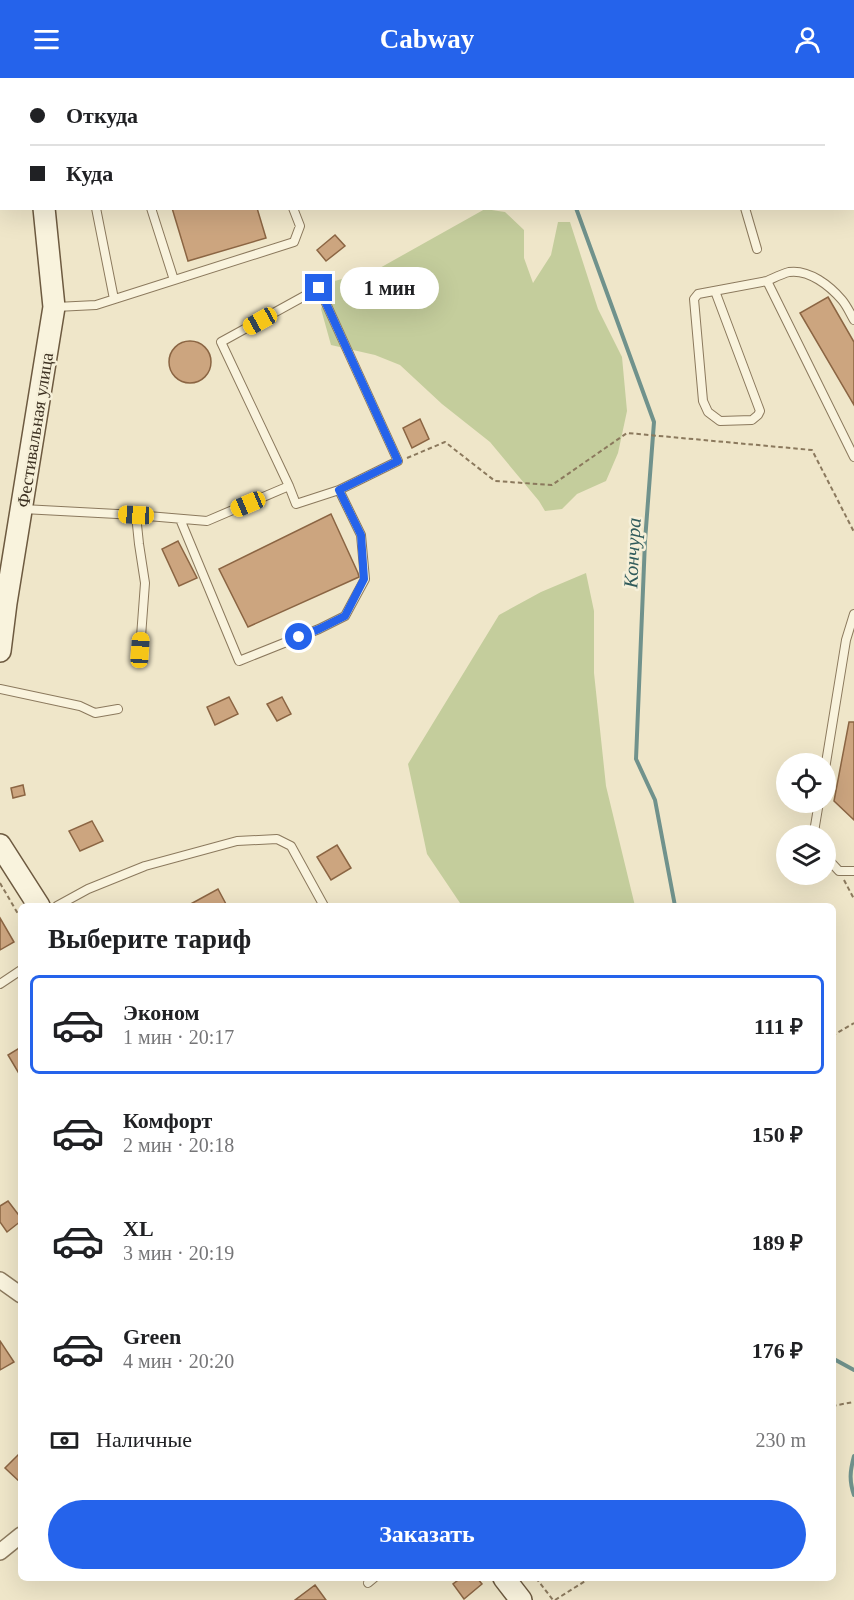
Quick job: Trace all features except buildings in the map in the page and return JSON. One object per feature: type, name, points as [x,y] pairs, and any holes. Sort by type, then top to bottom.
[{"type":"main road","name":"Фестивальная улица","points":[[0,651],[3,603],[22,509],[54,307],[44,210]]},
{"type":"main road","points":[[0,845],[37,903]]},
{"type":"main road","points":[[506,1581],[521,1600]]},
{"type":"street","points":[[0,1280],[18,1293]]},
{"type":"street","points":[[0,1551],[18,1537]]},
{"type":"lane","points":[[96,210],[114,299]]},
{"type":"lane","points":[[152,210],[174,280]]},
{"type":"lane","points":[[54,307],[96,305],[294,242],[300,226],[294,210]]},
{"type":"lane","points":[[746,210],[757,249]]},
{"type":"lane","points":[[715,291],[760,411],[752,420],[720,421],[713,417],[705,407],[702,393],[693,302],[698,294],[767,281],[792,272],[809,275],[816,279],[840,298],[854,320]]},
{"type":"lane","points":[[767,281],[854,457]]},
{"type":"lane","points":[[319,288],[398,461],[339,490],[296,504],[289,486],[221,342],[319,288]]},
{"type":"lane","points":[[22,509],[207,521],[289,486]]},
{"type":"lane","points":[[180,519],[239,661],[319,629],[345,616],[364,579],[361,535],[339,490]]},
{"type":"lane","points":[[136,515],[145,583],[140,650]]},
{"type":"lane","points":[[828,753],[846,640],[854,614]]},
{"type":"lane","points":[[0,689],[80,706],[94,713],[118,709]]},
{"type":"lane","points":[[62,903],[88,889],[146,866],[237,841],[277,839],[291,846],[322,903]]},
{"type":"lane","points":[[836,868],[839,871],[854,871]]},
{"type":"lane","points":[[0,984],[18,972]]},
{"type":"path","points":[[398,461],[444,442],[495,481],[552,485],[627,433],[812,450],[854,532]]},
{"type":"path","points":[[839,871],[854,899]]},
{"type":"path","points":[[0,883],[18,914]]},
{"type":"path","points":[[836,1034],[854,1023]]},
{"type":"path","points":[[836,1405],[854,1402]]},
{"type":"path","points":[[538,1581],[554,1600],[585,1581]]},
{"type":"green space","points":[[483,210],[492,210],[505,212],[524,230],[524,258],[533,283],[551,255],[558,222],[570,222],[598,309],[622,357],[627,411],[618,453],[606,481],[577,494],[562,509],[545,511],[490,442],[442,404],[400,365],[375,355],[331,345],[321,309],[331,282],[378,269]]},
{"type":"green space","points":[[586,573],[594,611],[594,673],[606,786],[634,903],[460,903],[427,854],[408,764],[499,615],[541,592]]},
{"type":"waterway","name":"Кончура","points":[[577,210],[654,422],[645,541],[636,759],[655,800],[674,903]]},
{"type":"waterway","name":"Кончура","points":[[836,1360],[854,1370]]},
{"type":"waterway","name":"Кончура","points":[[854,1456],[851,1476],[854,1495]]},
{"type":"route","points":[[299,637],[345,616],[364,579],[361,535],[339,490],[398,461],[319,288]]}]
